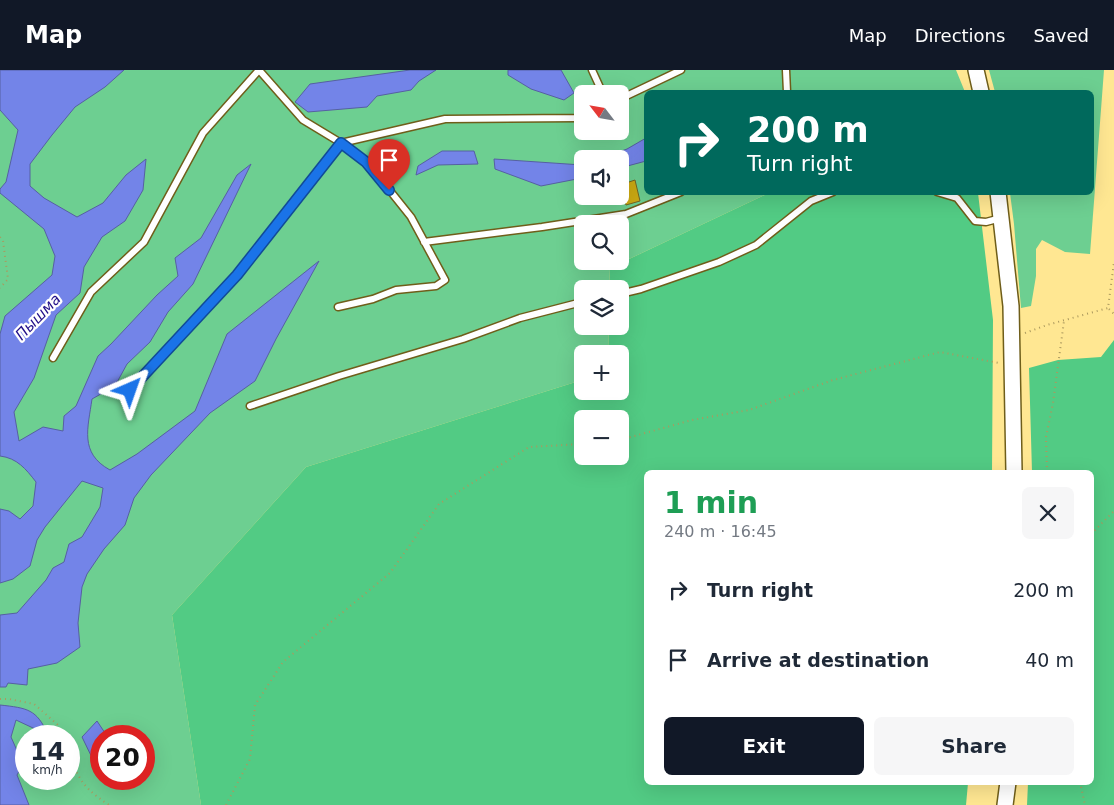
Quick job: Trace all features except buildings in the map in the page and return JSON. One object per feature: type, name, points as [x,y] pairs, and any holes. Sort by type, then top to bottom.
[{"type":"street","points":[[976,70],[981,90]]},
{"type":"street","points":[[998,195],[1013,337],[1014,470]]},
{"type":"street","points":[[1004,805],[1007,785]]},
{"type":"lane","points":[[53,358],[91,292],[144,242],[203,133],[259,70],[303,120],[341,143],[366,162],[411,218],[445,280],[436,286],[396,290],[373,299],[338,306]]},
{"type":"lane","points":[[592,70],[599,85]]},
{"type":"lane","points":[[629,95],[681,70]]},
{"type":"lane","points":[[786,70],[788,90]]},
{"type":"lane","points":[[130,390],[237,275],[341,143],[445,119],[574,118]]},
{"type":"lane","points":[[424,242],[626,214],[674,195]]},
{"type":"lane","points":[[629,292],[719,262],[756,245],[811,201],[826,195]]},
{"type":"lane","points":[[947,195],[957,198],[975,221],[986,222],[1001,218]]},
{"type":"lane","points":[[250,406],[339,376],[464,339],[520,318],[574,304]]},
{"type":"path","points":[[0,236],[3,240],[8,279],[0,288]]},
{"type":"path","points":[[1108,308],[1114,262]]},
{"type":"path","points":[[1013,337],[1047,325],[1108,308]]},
{"type":"path","points":[[1108,308],[1114,314]]},
{"type":"path","points":[[1047,470],[1046,437],[1053,403],[1064,321]]},
{"type":"path","points":[[629,438],[692,420],[749,410],[833,380],[940,352],[1012,366]]},
{"type":"path","points":[[226,805],[250,759],[255,705],[284,662],[390,573],[438,504],[529,446],[574,444]]},
{"type":"path","points":[[1094,531],[1114,511]]},
{"type":"path","points":[[0,699],[34,704],[58,725]]},
{"type":"path","points":[[80,780],[91,793],[108,805]]},
{"type":"path","points":[[1081,785],[1085,805]]},
{"type":"green space","points":[[0,70],[956,70],[964,90],[644,90],[644,195],[765,195],[629,259],[629,215],[574,215],[574,270],[610,270],[609,280],[574,280],[574,335],[609,335],[608,345],[574,345],[574,383],[306,467],[172,615],[201,805],[0,805]]},
{"type":"green space","points":[[989,70],[1104,70],[1090,254],[1065,252],[1042,240],[1036,249],[1036,276],[1031,306],[1021,308],[1010,195],[1094,195],[1094,90],[994,90]]},
{"type":"green space","points":[[765,195],[978,195],[993,320],[992,470],[644,470],[644,785],[968,785],[966,805],[201,805],[172,615],[306,467],[574,383],[574,400],[629,400],[629,345],[608,345],[609,335],[629,335],[629,280],[609,280],[610,270],[629,270],[629,259]]},
{"type":"green space","points":[[1114,340],[1114,805],[1027,805],[1028,785],[1094,785],[1094,470],[1032,470],[1029,368],[1058,360],[1101,357]]},
{"type":"water","name":"Пышма","points":[[0,70],[124,70],[105,87],[75,107],[30,164],[30,186],[44,198],[77,217],[103,203],[126,175],[146,159],[143,190],[125,221],[102,237],[84,267],[80,293],[56,315],[34,378],[14,412],[19,441],[43,427],[63,431],[64,416],[76,406],[98,356],[178,276],[175,258],[201,238],[237,175],[251,164],[193,284],[168,312],[150,342],[127,364],[115,386],[92,399],[88,439],[94,456],[100,463],[110,470],[137,454],[195,411],[227,334],[319,261],[255,381],[210,413],[151,475],[134,498],[125,525],[104,549],[87,574],[82,587],[78,623],[80,647],[57,663],[28,669],[27,685],[8,683],[6,687],[0,687],[0,615],[17,613],[46,580],[53,568],[64,562],[69,544],[82,537],[100,507],[103,488],[82,481],[45,527],[37,540],[30,566],[13,579],[0,583],[0,509],[9,511],[20,519],[33,506],[36,482],[16,462],[0,456],[0,334],[5,316],[52,275],[55,256],[44,229],[0,193],[0,189],[6,182],[18,130],[0,110]]},
{"type":"water","points":[[410,70],[436,70],[419,81],[411,90],[377,96],[367,107],[308,112],[295,102],[310,84]]},
{"type":"water","points":[[508,70],[561,70],[574,93],[564,100],[531,89],[508,75]]},
{"type":"water","points":[[644,139],[644,162],[629,166],[629,150],[624,150]]},
{"type":"water","points":[[442,151],[474,151],[478,164],[438,165],[416,175],[418,166]]},
{"type":"water","points":[[494,159],[574,164],[574,180],[541,186],[495,169]]},
{"type":"water","points":[[0,705],[30,711],[43,725],[27,725],[16,720],[11,737],[15,746],[15,790],[23,790],[29,805],[0,805]]},
{"type":"water","points":[[90,728],[90,754],[82,737]]},
{"type":"route","points":[[130,390],[237,275],[341,143],[366,162],[389,190]]}]
